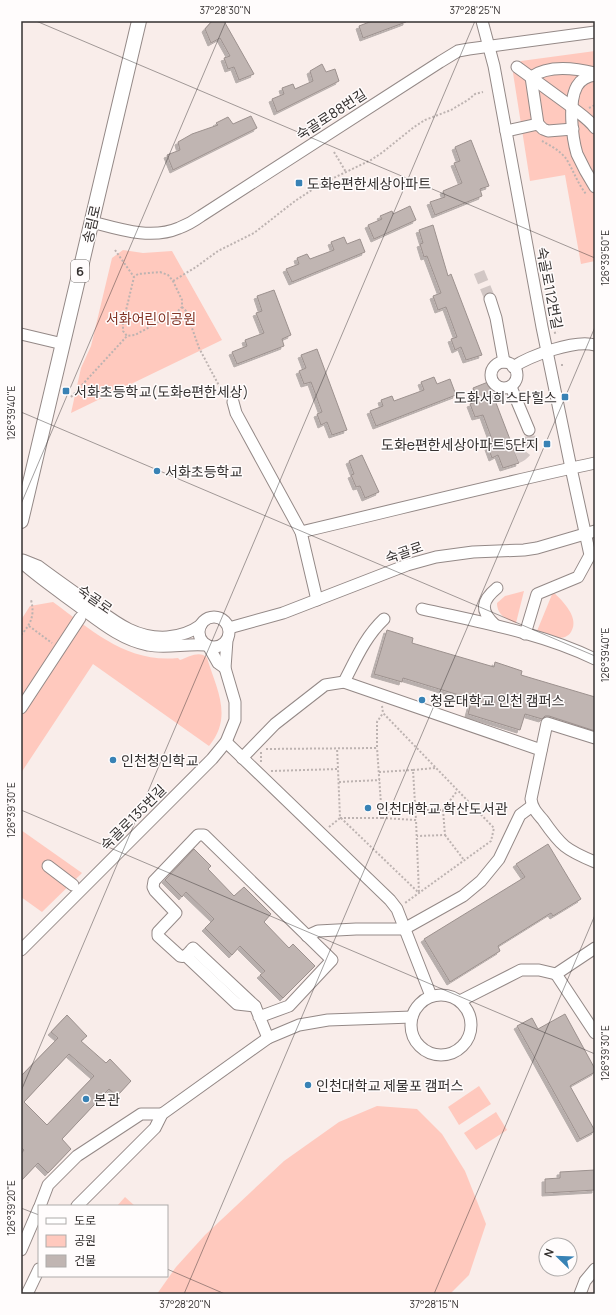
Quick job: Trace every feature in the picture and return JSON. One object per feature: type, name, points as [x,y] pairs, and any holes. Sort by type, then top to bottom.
[{"type":"main road","name":"송림로","points":[[21,521],[139,21]]},
{"type":"street","name":"숙골로112번길","points":[[482,21],[494,66],[547,352],[571,468],[590,533],[590,555],[578,577],[537,594],[525,634]]},
{"type":"street","name":"숙골로88번길","points":[[92,222],[137,233],[159,233],[179,229],[450,56],[464,49],[595,32]]},
{"type":"street","points":[[517,67],[590,122],[595,128]]},
{"type":"street","points":[[530,77],[545,70],[554,69],[581,70],[595,74]]},
{"type":"street","points":[[594,183],[577,152],[573,129],[572,108],[576,86],[584,79],[595,74]]},
{"type":"street","points":[[530,77],[538,124],[543,129],[548,131],[573,129]]},
{"type":"street","points":[[506,131],[538,124]]},
{"type":"street","points":[[490,299],[509,364],[516,371],[516,380],[511,387],[506,389],[497,387],[491,379],[492,369],[500,363],[509,364],[578,344],[595,345]]},
{"type":"street","points":[[21,334],[63,344]]},
{"type":"street","points":[[511,387],[529,430]]},
{"type":"street","points":[[233,402],[236,413],[301,532],[317,600]]},
{"type":"street","points":[[301,532],[381,514],[417,503],[595,463]]},
{"type":"street","name":"숙골로","points":[[21,559],[38,566],[118,624],[149,637],[159,637],[180,636],[190,632],[207,619],[216,617],[224,621],[229,628],[283,613],[407,565],[436,557],[473,552],[524,550],[590,533]]},
{"type":"street","name":"숙골로","points":[[21,562],[36,576],[92,616],[118,634],[129,639],[158,647],[190,644],[217,648],[227,640]]},
{"type":"street","points":[[494,625],[485,613],[484,606],[486,599],[497,588]]},
{"type":"street","points":[[422,609],[494,625],[576,650],[595,659]]},
{"type":"street","points":[[21,708],[80,618]]},
{"type":"street","points":[[344,682],[364,642],[384,619]]},
{"type":"street","points":[[201,625],[199,634],[202,642],[208,646]]},
{"type":"street","points":[[227,640],[229,636],[229,628]]},
{"type":"street","name":"숙골로135번길","points":[[21,950],[212,759],[226,742],[235,720],[236,711],[235,702],[225,668],[227,640]]},
{"type":"street","name":"숙골로135번길","points":[[208,646],[218,663],[225,668]]},
{"type":"street","points":[[242,758],[275,724],[326,685],[344,682],[541,750]]},
{"type":"street","points":[[595,738],[547,724],[531,799],[532,806],[556,839],[564,847],[595,862]]},
{"type":"street","points":[[226,742],[390,900],[397,909],[431,996]]},
{"type":"street","points":[[307,936],[318,931],[404,929],[463,896],[481,881],[499,859],[520,815],[532,806]]},
{"type":"street","points":[[198,835],[204,835],[307,936],[332,960],[290,1006],[257,1011],[237,1004],[186,956],[180,956],[158,936],[158,932],[176,913],[153,887],[154,881],[198,835]]},
{"type":"street","points":[[48,866],[73,885]]},
{"type":"street","points":[[556,974],[595,948]]},
{"type":"street","points":[[460,1001],[521,970],[539,970],[556,974],[595,1033]]},
{"type":"street","points":[[443,994],[449,995],[460,1001],[468,1011],[470,1018],[470,1032],[463,1045],[451,1053],[437,1055],[423,1049],[414,1038],[411,1031],[412,1017],[417,1006],[426,998],[443,994]]},
{"type":"street","points":[[257,1011],[268,1038]]},
{"type":"street","points":[[78,1205],[155,1128],[162,1114],[268,1038],[299,1025],[328,1020],[412,1017]]},
{"type":"street","points":[[40,1205],[48,1186],[77,1156],[141,1114],[162,1114]]},
{"type":"street","points":[[21,1250],[38,1209]]},
{"type":"street","points":[[580,1294],[585,1281],[595,1269]]},
{"type":"street","points":[[27,1294],[38,1271]]},
{"type":"path","points":[[172,281],[196,267],[218,251],[259,230],[295,201],[321,184],[377,156],[425,120],[451,110],[475,94],[483,92]]},
{"type":"path","points":[[538,139],[567,159],[576,179],[586,194]]},
{"type":"path","points":[[334,152],[346,172]]},
{"type":"path","points":[[115,250],[134,277]]},
{"type":"path","points":[[127,336],[123,331],[123,323],[134,277],[138,274],[160,272],[168,275],[182,300],[182,307],[186,311],[199,348],[224,395]]},
{"type":"path","points":[[71,397],[127,336],[135,335],[177,312],[182,307]]},
{"type":"path","points":[[554,333],[558,332]]},
{"type":"path","points":[[561,366],[565,365]]},
{"type":"path","points":[[21,635],[29,626],[33,610],[31,600]]},
{"type":"path","points":[[29,626],[60,648]]},
{"type":"path","points":[[381,695],[383,714],[494,828],[491,841],[405,903]]},
{"type":"path","points":[[382,818],[377,748],[377,722],[383,714]]},
{"type":"path","points":[[265,766],[260,760],[262,748],[377,748]]},
{"type":"path","points":[[337,748],[340,818],[419,893]]},
{"type":"path","points":[[379,772],[435,768]]},
{"type":"path","points":[[275,776],[270,771],[338,769]]},
{"type":"path","points":[[413,770],[419,893]]},
{"type":"path","points":[[339,782],[380,780]]},
{"type":"path","points":[[457,791],[443,810],[445,835],[464,860]]},
{"type":"path","points":[[415,810],[443,810]]},
{"type":"path","points":[[328,828],[340,818],[416,820]]},
{"type":"path","points":[[417,836],[445,835]]},
{"type":"green space","points":[[595,51],[595,261],[581,264],[565,175],[530,181],[513,73],[521,61]]},
{"type":"green space","name":"서화어린이공원","points":[[123,250],[143,253],[172,251],[222,340],[71,413],[81,368],[91,346],[112,258]]},
{"type":"green space","points":[[524,591],[516,623],[500,614],[497,603],[505,596]]},
{"type":"green space","points":[[553,592],[569,610],[573,621],[571,632],[568,635],[557,638],[537,631]]},
{"type":"green space","points":[[53,602],[96,634],[126,650],[159,658],[178,658],[180,660],[198,654],[207,658],[221,703],[222,714],[216,735],[209,746],[93,664],[21,773],[21,620],[30,606]]},
{"type":"green space","points":[[21,830],[82,873],[42,912],[21,897]]},
{"type":"green space","points":[[479,1086],[491,1104],[459,1125],[448,1107]]},
{"type":"green space","points":[[377,1106],[417,1109],[442,1134],[465,1171],[486,1224],[469,1275],[450,1294],[157,1294],[176,1267],[205,1235],[284,1161],[339,1122]]},
{"type":"green space","points":[[496,1112],[507,1130],[476,1150],[464,1133]]},
{"type":"green space","points":[[125,1197],[134,1205],[118,1205]]},
{"type":"building","points":[[212,21],[224,21],[254,74],[239,80],[234,67],[228,69],[224,58],[230,56],[220,38],[211,43],[205,29]]},
{"type":"building","points":[[372,21],[406,22],[363,38],[359,26]]},
{"type":"building","points":[[322,64],[326,72],[335,69],[339,81],[277,112],[272,99],[284,94],[282,88],[293,84],[295,89],[313,81],[310,71]]},
{"type":"building","points":[[251,116],[257,128],[173,170],[167,155],[180,150],[178,142],[192,134],[218,125],[216,123],[228,117],[233,124]]},
{"type":"building","points":[[471,140],[489,186],[480,189],[482,196],[435,215],[430,202],[445,197],[443,191],[462,183],[454,163],[460,161],[455,147]]},
{"type":"building","points":[[410,206],[416,220],[374,239],[368,225],[382,219],[380,216],[392,211],[393,214]]},
{"type":"building","points":[[433,225],[448,276],[451,274],[482,355],[466,360],[461,347],[455,350],[451,339],[457,337],[446,307],[438,310],[433,296],[441,293],[427,256],[424,257],[420,244],[423,243],[419,230]]},
{"type":"building","points":[[344,237],[347,244],[360,239],[365,252],[292,282],[286,269],[299,264],[297,258],[307,254],[310,259],[334,250],[331,242]]},
{"type":"building","points":[[274,290],[291,335],[282,339],[284,346],[237,364],[232,352],[247,346],[245,340],[264,333],[256,313],[262,311],[257,296]]},
{"type":"building","points":[[317,349],[347,430],[332,435],[327,422],[321,425],[317,414],[322,412],[311,382],[304,384],[299,371],[306,368],[301,355]]},
{"type":"building","points":[[434,377],[437,384],[450,379],[456,395],[376,426],[370,411],[383,406],[381,400],[392,396],[394,401],[424,390],[421,382]]},
{"type":"building","points":[[488,382],[519,463],[503,468],[498,455],[492,458],[488,447],[494,445],[483,415],[475,417],[470,404],[478,401],[473,388]]},
{"type":"building","points":[[362,455],[379,492],[365,498],[360,486],[356,487],[351,475],[354,474],[349,461]]},
{"type":"building","points":[[387,630],[413,638],[412,643],[494,667],[495,662],[522,671],[521,675],[595,697],[595,731],[549,716],[545,716],[542,719],[525,714],[520,730],[468,714],[472,699],[403,678],[402,682],[374,674]]},
{"type":"building","points":[[548,844],[581,899],[553,916],[551,913],[498,946],[500,951],[450,982],[424,939],[525,877],[516,864]]},
{"type":"building","points":[[194,849],[211,866],[208,869],[234,896],[244,887],[271,914],[264,922],[289,948],[293,944],[315,966],[283,998],[260,975],[265,971],[240,946],[232,955],[205,928],[214,919],[186,892],[182,897],[165,880]]},
{"type":"building","points":[[565,1014],[595,1069],[595,1072],[570,1086],[595,1131],[580,1139],[517,1026],[532,1018],[538,1029]]},
{"type":"building","name":"본관","points":[[67,1015],[87,1036],[81,1041],[106,1063],[110,1059],[131,1081],[117,1096],[109,1089],[62,1139],[71,1149],[48,1173],[38,1163],[21,1181],[21,1154],[24,1150],[21,1147],[21,1076],[58,1038],[51,1032]],"holes":[[[69,1054],[94,1076],[47,1125],[24,1102]]]},
{"type":"building","points":[[595,1170],[595,1190],[545,1193],[545,1179],[560,1178],[560,1172]]},
{"type":"tunnel","points":[[479,272],[490,299]]},
{"type":"tunnel","points":[[517,458],[521,456],[529,447],[529,430]]},
{"type":"place","name":"도화e편한세상아파트","points":[[299,183]]},
{"type":"place","name":"서화초등학교(도화e편한세상)","points":[[66,391]]},
{"type":"place","name":"도화서희스타힐스","points":[[565,397]]},
{"type":"place","name":"도화e편한세상아파트5단지","points":[[547,444]]},
{"type":"place","name":"서화초등학교","points":[[157,471]]},
{"type":"place","name":"청운대학교 인천 캠퍼스","points":[[422,700]]},
{"type":"place","name":"인천청인학교","points":[[113,760]]},
{"type":"place","name":"인천대학교 학산도서관","points":[[368,808]]},
{"type":"place","name":"인천대학교 제물포 캠퍼스","points":[[308,1085]]},
{"type":"place","name":"본관","points":[[86,1099]]}]
